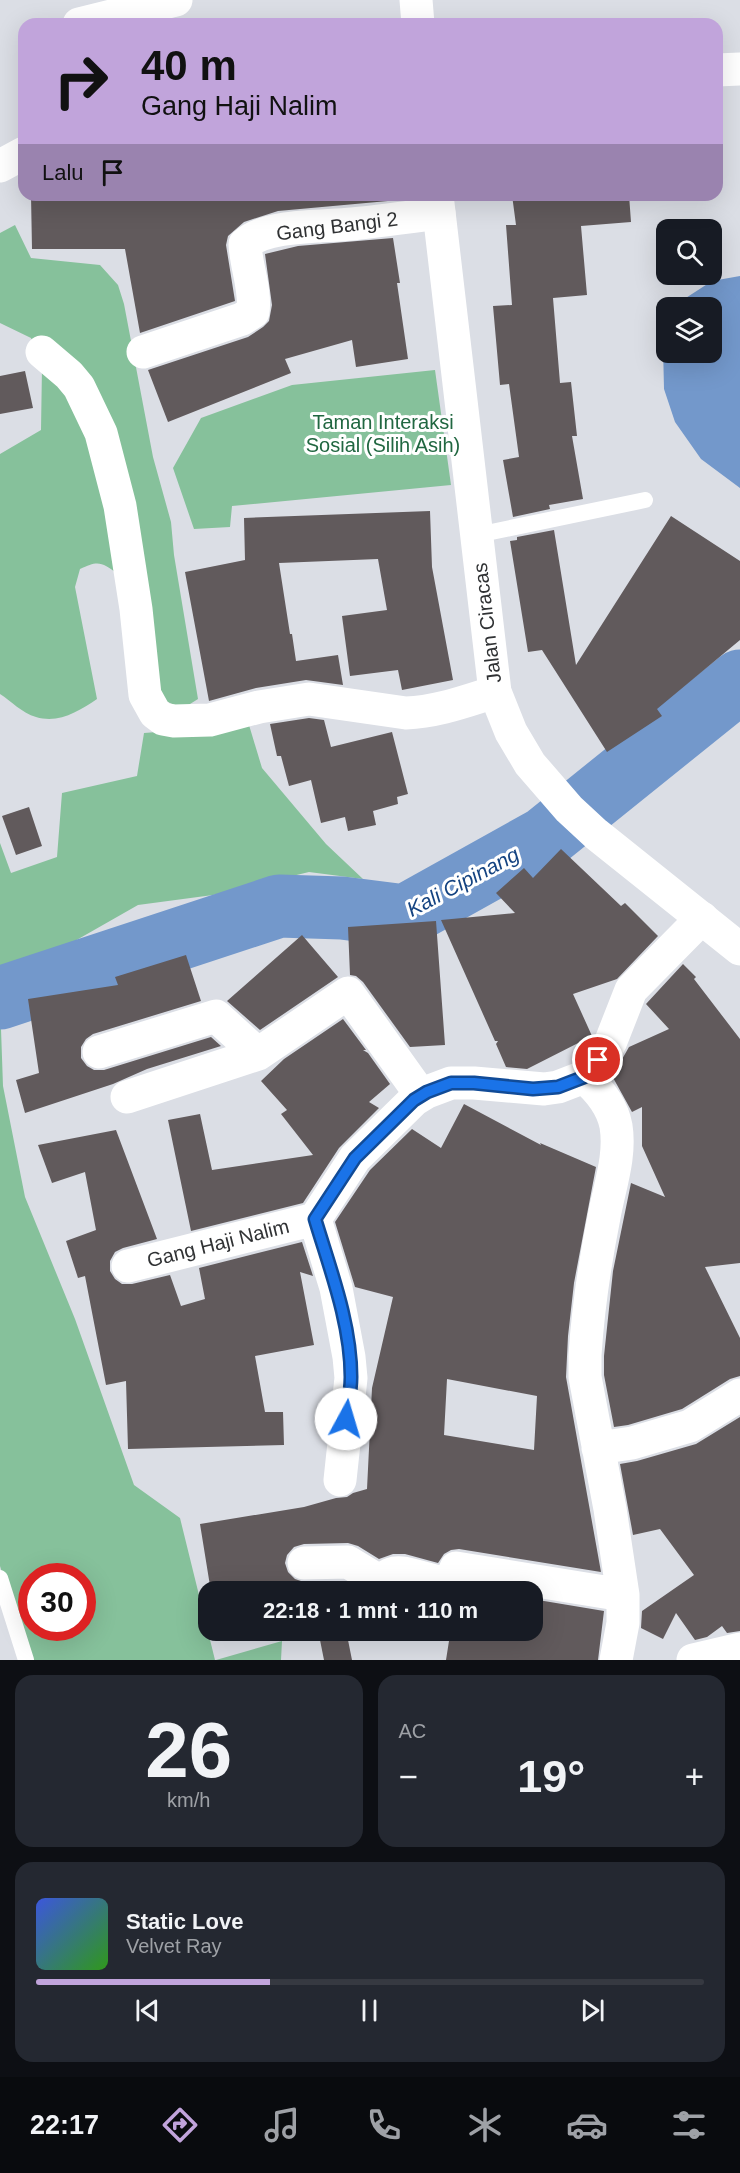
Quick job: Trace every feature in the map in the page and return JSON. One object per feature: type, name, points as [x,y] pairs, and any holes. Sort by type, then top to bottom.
[{"type":"street","points":[[103,18],[176,0]]},
{"type":"street","points":[[416,0],[418,18]]},
{"type":"street","points":[[723,70],[740,69]]},
{"type":"street","points":[[0,166],[18,156]]},
{"type":"street","name":"Gang Bangi 2","points":[[143,352],[242,319],[253,312],[255,300],[245,244],[253,237],[301,227],[350,224],[438,204]]},
{"type":"street","name":"Jalan Ciracas","points":[[438,204],[495,692],[511,732],[542,780],[596,834],[740,949]]},
{"type":"street","points":[[42,352],[69,375],[79,387],[100,433],[120,506],[136,609],[145,695],[149,705],[162,719],[210,720],[259,707],[309,699],[406,713],[433,711],[495,692]]},
{"type":"street","name":"Gang Haji Nalim","points":[[128,1266],[315,1219],[355,1158],[414,1100],[440,1086],[451,1083],[474,1083],[544,1089],[558,1087],[584,1077],[605,1052],[611,1041],[631,990],[702,918]]},
{"type":"street","points":[[127,1097],[258,1054],[348,993],[421,1095]]},
{"type":"street","points":[[99,1052],[216,1016],[258,1054]]},
{"type":"street","points":[[584,1077],[598,1089],[611,1109],[616,1126],[615,1163],[602,1230],[585,1355],[585,1377],[610,1509],[623,1595],[623,1623],[616,1660]]},
{"type":"street","points":[[315,1219],[336,1288],[349,1357],[351,1378],[340,1480]]},
{"type":"street","points":[[598,1448],[640,1441],[690,1426],[740,1395]]},
{"type":"street","points":[[304,1563],[348,1562],[383,1581],[390,1574],[402,1574],[442,1583],[450,1582],[456,1568],[623,1595]]},
{"type":"street","points":[[693,1660],[740,1649]]},
{"type":"lane","points":[[477,535],[645,500]]},
{"type":"lane","points":[[0,1578],[26,1660]]},
{"type":"green space","points":[[15,225],[31,258],[100,265],[118,285],[124,304],[153,457],[171,522],[174,555],[198,699],[182,709],[160,698],[118,574],[96,563],[80,569],[75,587],[97,699],[61,718],[44,719],[26,713],[0,694],[0,454],[41,430],[42,367],[31,338],[0,323],[0,233]]},
{"type":"green space","name":"Taman Interaksi Sosial (Silih Asih)","points":[[435,370],[451,485],[232,506],[230,527],[194,529],[173,468],[201,418],[292,385]]},
{"type":"green space","points":[[249,725],[262,768],[326,844],[363,879],[309,872],[213,895],[138,905],[52,954],[0,999],[0,843],[11,873],[57,857],[62,793],[137,776],[144,733]]},
{"type":"green space","points":[[0,1000],[3,1086],[25,1197],[75,1319],[134,1485],[180,1518],[198,1591],[198,1641],[210,1641],[215,1660],[29,1660],[23,1641],[96,1641],[96,1563],[18,1563],[18,1624],[0,1566]]},
{"type":"green space","points":[[282,1641],[281,1660],[216,1660]]},
{"type":"water","points":[[740,276],[740,488],[701,459],[675,422],[664,389],[663,363],[722,363],[722,297],[687,297],[706,285],[722,285],[722,279]]},
{"type":"building","points":[[31,201],[388,201],[278,211],[244,222],[228,236],[226,245],[235,301],[140,333],[125,249],[32,249]]},
{"type":"building","points":[[513,201],[629,201],[631,222],[581,226],[587,295],[553,298],[560,383],[571,382],[577,436],[572,436],[583,499],[549,505],[550,509],[513,517],[503,460],[519,457],[509,384],[500,385],[493,306],[512,305],[506,225],[516,225]]},
{"type":"building","points":[[393,238],[408,359],[356,367],[352,340],[285,359],[291,373],[168,422],[148,370],[248,337],[263,327],[269,321],[272,305],[265,254],[298,246]]},
{"type":"building","points":[[25,371],[33,408],[0,414],[0,376]]},
{"type":"building","points":[[430,511],[432,567],[453,680],[402,690],[398,670],[350,676],[342,616],[387,610],[378,559],[279,563],[296,661],[338,655],[343,685],[306,680],[256,688],[209,701],[185,572],[245,560],[244,518]]},
{"type":"building","points":[[671,516],[740,561],[740,640],[657,709],[662,716],[607,752],[542,650],[528,652],[510,541],[517,540],[517,537],[554,530],[576,665]]},
{"type":"building","points":[[309,718],[324,720],[331,747],[392,732],[408,794],[397,797],[398,804],[373,811],[376,825],[348,831],[345,817],[321,823],[311,780],[289,786],[281,756],[277,756],[270,724]]},
{"type":"building","points":[[29,807],[42,846],[16,855],[2,816]]},
{"type":"building","points":[[561,849],[621,906],[625,903],[658,936],[617,979],[573,994],[592,1036],[527,1069],[506,1067],[496,1044],[498,1041],[495,1041],[441,920],[515,913],[496,893],[524,868],[533,878]]},
{"type":"building","points":[[436,921],[445,1045],[410,1047],[363,982],[356,976],[350,975],[348,927]]},
{"type":"building","points":[[302,935],[338,977],[260,1030],[227,1001]]},
{"type":"building","points":[[186,955],[201,1001],[93,1034],[81,1047],[81,1058],[87,1066],[94,1070],[104,1070],[211,1037],[221,1046],[147,1069],[113,1084],[25,1113],[16,1080],[39,1073],[28,999],[118,985],[115,977]]},
{"type":"building","points":[[683,964],[696,977],[694,979],[740,1039],[740,1263],[705,1267],[740,1338],[740,1376],[730,1379],[682,1409],[614,1427],[604,1375],[604,1356],[613,1271],[631,1183],[665,1197],[642,1146],[642,1107],[632,1112],[611,1074],[629,1047],[669,1029],[646,1004]]},
{"type":"building","points":[[343,1019],[366,1050],[363,1050],[368,1053],[390,1084],[369,1102],[379,1108],[339,1148],[303,1203],[191,1231],[168,1120],[200,1114],[212,1170],[313,1155],[281,1114],[287,1110],[261,1081],[284,1059]]},
{"type":"building","points":[[464,1104],[541,1145],[540,1143],[596,1167],[574,1283],[566,1377],[601,1572],[459,1549],[444,1554],[438,1563],[405,1554],[393,1554],[379,1559],[358,1546],[348,1543],[304,1544],[294,1547],[287,1555],[285,1563],[288,1572],[301,1581],[209,1581],[200,1524],[304,1507],[347,1497],[367,1489],[372,1388],[393,1297],[355,1287],[335,1222],[370,1170],[412,1129],[441,1148]],"holes":[[[447,1379],[537,1396],[534,1450],[444,1435]]]},
{"type":"building","points":[[116,1130],[157,1239],[115,1252],[110,1261],[110,1271],[122,1284],[132,1284],[170,1275],[181,1306],[205,1299],[199,1268],[302,1242],[313,1276],[300,1272],[314,1345],[255,1356],[265,1412],[283,1412],[284,1445],[128,1449],[126,1381],[106,1385],[85,1276],[78,1278],[66,1241],[96,1230],[85,1172],[52,1183],[38,1145]]},
{"type":"building","points":[[740,1417],[740,1631],[727,1633],[722,1626],[707,1637],[695,1640],[676,1613],[663,1639],[641,1628],[642,1611],[694,1575],[660,1529],[633,1535],[620,1464],[696,1444]]},
{"type":"building","points":[[543,1601],[604,1611],[598,1660],[446,1660],[449,1641],[543,1641]]},
{"type":"building","points":[[320,1641],[348,1641],[352,1660],[324,1660]]},
{"type":"waterway","name":"Kali Cipinang","points":[[0,998],[279,906],[342,908],[405,916],[545,838],[740,681]]},
{"type":"route","points":[[346,1419],[351,1378],[345,1331],[336,1288],[315,1219],[355,1158],[414,1100],[440,1086],[451,1083],[474,1083],[533,1089],[558,1087],[584,1077],[598,1060]]}]
